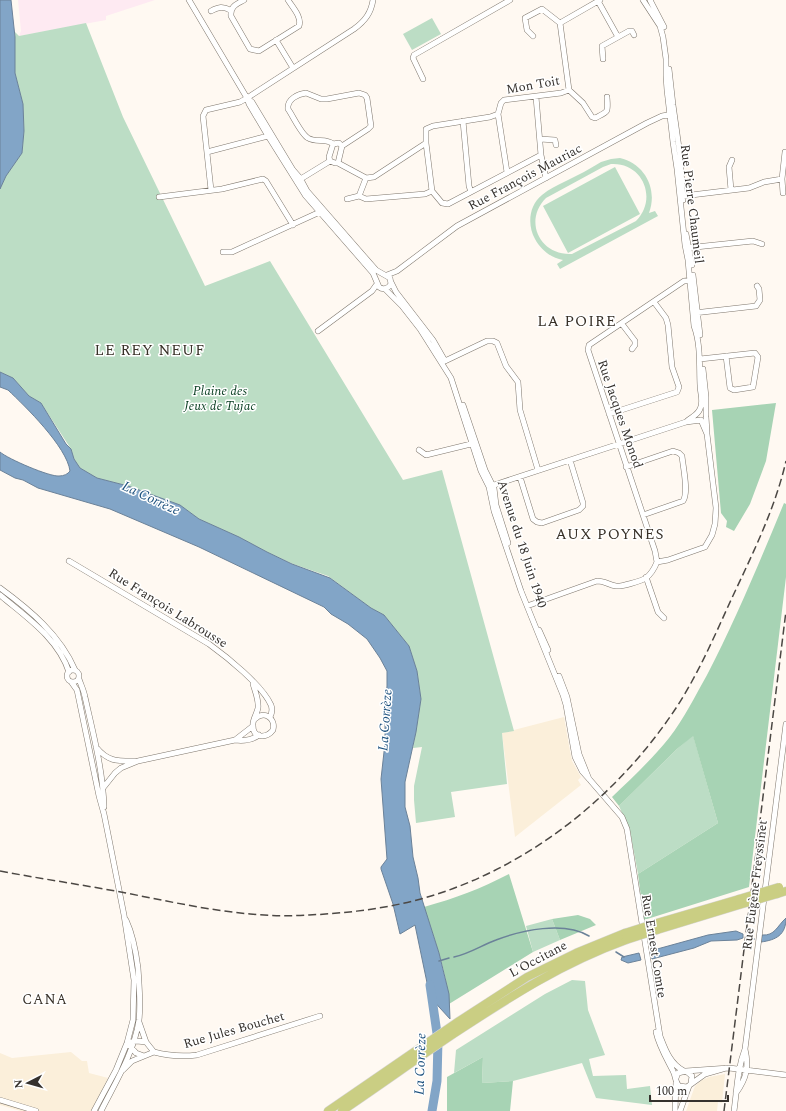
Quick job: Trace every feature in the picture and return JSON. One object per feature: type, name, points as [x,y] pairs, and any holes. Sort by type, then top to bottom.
[{"type":"highway","name":"L'Occitane","points":[[328,1111],[459,1021],[539,971],[576,953],[782,889]]},
{"type":"highway","name":"L'Occitane","points":[[342,1111],[493,1007],[557,970],[625,937]]},
{"type":"street","name":"Avenue du 18 Juin 1940","points":[[189,0],[292,176],[299,180]]},
{"type":"street","points":[[244,0],[233,6],[230,10],[230,16],[250,48],[259,51],[299,26],[299,17],[288,0]]},
{"type":"street","points":[[211,190],[203,116],[204,112],[206,110],[240,102],[360,24],[369,14],[373,0]]},
{"type":"street","points":[[423,79],[413,58],[414,55],[501,2],[510,0]]},
{"type":"street","points":[[533,36],[527,30],[525,18],[542,9],[560,23],[599,0],[618,37]]},
{"type":"street","name":"Rue Pierre Chaumeil","points":[[643,0],[660,26],[663,37],[683,196],[688,260],[692,280],[701,358],[701,416]]},
{"type":"street","name":"Rue Pierre Chaumeil","points":[[650,0],[662,22],[666,36],[677,169],[687,248]]},
{"type":"street","points":[[210,11],[219,7],[226,7],[230,10]]},
{"type":"street","name":"Mon Toit","points":[[560,23],[569,90],[583,103],[592,117],[595,118],[607,112],[607,97]]},
{"type":"street","points":[[603,59],[602,46],[629,31],[632,31],[634,35]]},
{"type":"street","points":[[276,40],[293,68]]},
{"type":"street","name":"Mon Toit","points":[[498,114],[501,103],[504,100],[536,97],[561,93],[569,90]]},
{"type":"street","points":[[338,162],[342,146],[371,126],[367,98],[365,95],[359,93],[321,99],[306,93],[300,94],[290,100],[287,105],[288,109],[304,134],[309,139],[327,141],[333,144],[339,143],[342,146]]},
{"type":"street","points":[[536,97],[541,155],[546,178]]},
{"type":"street","name":"Avenue du 18 Juin 1940","points":[[247,98],[252,102],[299,180],[322,212],[373,273],[380,285],[402,306],[420,329],[449,375],[491,486],[528,605]]},
{"type":"street","points":[[507,172],[498,114],[490,117],[433,126],[426,129],[426,143],[432,191],[442,203],[448,204],[541,155]]},
{"type":"street","name":"Rue François Mauriac","points":[[388,278],[457,226],[647,123],[672,114]]},
{"type":"street","points":[[463,121],[469,186],[471,192]]},
{"type":"street","points":[[207,152],[268,136]]},
{"type":"street","points":[[540,139],[555,140],[556,145]]},
{"type":"street","points":[[299,180],[330,161],[335,163],[338,162],[366,178],[374,177],[426,143]]},
{"type":"street","points":[[330,161],[333,144]]},
{"type":"street","points":[[783,193],[782,179],[785,152]]},
{"type":"street","points":[[731,190],[728,167],[732,160]]},
{"type":"street","points":[[359,196],[366,178]]},
{"type":"street","points":[[159,197],[222,189],[263,179],[266,181],[293,225]]},
{"type":"street","points":[[683,196],[749,188],[764,182],[782,179]]},
{"type":"street","points":[[347,199],[359,196],[366,199],[425,194],[432,191]]},
{"type":"street","name":"Avenue du 18 Juin 1940","points":[[322,212],[376,270],[388,278],[396,292],[433,340],[451,374],[474,443]]},
{"type":"street","points":[[223,252],[232,252],[322,212]]},
{"type":"street","points":[[687,248],[753,241],[762,244]]},
{"type":"street","points":[[318,331],[380,285],[389,286],[388,278],[378,277],[380,285]]},
{"type":"street","name":"Rue Jacques Monod","points":[[657,562],[655,551],[618,444],[588,350],[589,345],[684,282],[692,280]]},
{"type":"street","points":[[695,313],[756,306],[760,300],[759,289],[757,286]]},
{"type":"street","points":[[609,414],[677,392],[679,387],[672,367],[668,325],[666,318],[654,302]]},
{"type":"street","points":[[622,324],[635,342],[632,349]]},
{"type":"street","points":[[445,361],[486,341],[493,341],[497,343],[506,366],[518,382],[520,410],[538,470]]},
{"type":"street","points":[[701,358],[755,353],[758,357],[753,387],[734,390],[730,388],[726,356]]},
{"type":"street","points":[[491,486],[701,416],[707,434],[716,508],[715,524],[710,540],[705,547],[700,550],[657,562],[646,578],[620,586],[613,586],[604,581],[597,581],[528,605]]},
{"type":"street","points":[[419,450],[426,455],[474,443]]},
{"type":"street","points":[[626,467],[673,451],[682,456],[686,493],[685,499],[643,515]]},
{"type":"street","points":[[520,477],[533,519],[542,523],[579,510],[583,506],[570,460]]},
{"type":"street","name":"Avenue du 18 Juin 1940","points":[[491,486],[494,511],[563,695],[575,757],[582,771],[597,789]]},
{"type":"street","name":"Rue François Labrousse","points":[[69,561],[224,654],[252,681],[272,707],[270,717],[274,723],[273,730],[267,736],[258,735],[247,740],[235,740],[138,761],[121,768],[104,788]]},
{"type":"street","points":[[646,578],[658,612],[664,618]]},
{"type":"street","points":[[0,588],[52,632],[65,649],[77,672],[84,692],[95,745],[99,770],[96,784]]},
{"type":"street","points":[[0,595],[48,637],[63,657],[69,672],[67,676],[77,690],[124,916],[134,980],[133,1020],[130,1044],[94,1111]]},
{"type":"street","points":[[69,672],[75,670]]},
{"type":"street","points":[[72,683],[77,682],[79,679]]},
{"type":"street","points":[[252,681],[258,705]]},
{"type":"street","points":[[258,735],[255,733],[252,726],[258,705],[264,696]]},
{"type":"street","points":[[254,719],[264,715],[270,717]]},
{"type":"street","name":"Rue Eugène Freyssinet","points":[[734,1111],[736,1084],[745,1049],[786,724]]},
{"type":"street","name":"Rue François Labrousse","points":[[235,740],[252,726]]},
{"type":"street","points":[[88,742],[104,788],[104,814]]},
{"type":"street","points":[[95,745],[109,758],[99,770]]},
{"type":"street","name":"Rue François Labrousse","points":[[109,758],[115,761],[138,761]]},
{"type":"street","points":[[99,770],[112,777]]},
{"type":"street","name":"Rue Ernest Comte","points":[[597,789],[622,817],[628,834],[660,1036],[672,1061],[678,1068],[685,1071]]},
{"type":"street","name":"Rue Ernest Comte","points":[[620,815],[657,1035],[676,1080],[675,1111]]},
{"type":"street","points":[[101,1111],[122,1070],[138,1020],[139,979],[136,956],[130,929],[124,916]]},
{"type":"street","name":"Rue Jules Bouchet","points":[[154,1052],[169,1056],[183,1057],[196,1055],[320,1016]]},
{"type":"street","points":[[122,1070],[132,1061],[154,1052],[146,1042],[138,1020]]},
{"type":"street","points":[[130,1044],[146,1042]]},
{"type":"street","points":[[130,1044],[136,1053],[144,1056]]},
{"type":"street","name":"Rue Eugène Freyssinet","points":[[745,1049],[747,1072]]},
{"type":"street","points":[[726,1068],[705,1074],[690,1084],[682,1087],[676,1080],[678,1073],[685,1071],[726,1068],[739,1069],[747,1072],[786,1075]]},
{"type":"street","points":[[680,1111],[692,1076],[685,1071]]},
{"type":"street","points":[[736,1092],[747,1072]]},
{"type":"street","points":[[0,1100],[36,1111]]},
{"type":"shaded area","points":[[18,0],[155,0],[106,16],[106,20],[19,36],[21,31]]},
{"type":"shaded area","points":[[564,717],[572,761],[581,777],[578,780],[581,785],[515,837],[502,733]]},
{"type":"shaded area","points":[[71,1052],[82,1061],[87,1061],[89,1073],[108,1078],[92,1111],[21,1111],[0,1105],[0,1053],[12,1058]]},
{"type":"shaded area","points":[[725,1074],[722,1103],[718,1102],[717,1111],[686,1111],[695,1086],[702,1080],[709,1077]]},
{"type":"green space","points":[[432,18],[441,34],[412,50],[403,34]]},
{"type":"green space","name":"Plaine des Jeux de Tujac","points":[[86,23],[123,117],[205,286],[270,261],[403,480],[442,470],[514,731],[502,733],[507,784],[451,792],[455,817],[416,823],[414,786],[422,747],[413,748],[421,699],[417,671],[409,646],[384,615],[371,608],[328,576],[293,564],[267,552],[239,537],[199,519],[180,505],[128,486],[97,478],[80,468],[74,459],[71,449],[41,403],[29,396],[13,378],[0,372],[0,189],[6,176],[22,153],[24,131],[23,104],[15,73],[15,32],[19,36]]},
{"type":"green space","points":[[620,158],[629,161],[643,172],[652,195],[649,213],[655,211],[658,216],[560,269],[557,264],[563,260],[550,255],[543,250],[532,234],[530,222],[534,204],[542,195],[551,189],[601,162]],"holes":[[[611,164],[622,165],[632,169],[639,175],[644,184],[646,203],[643,212],[636,221],[572,254],[561,253],[551,249],[544,243],[538,235],[536,217],[539,207],[546,198],[603,167]]]},
{"type":"green space","points":[[615,167],[640,214],[568,253],[543,206]]},
{"type":"green space","points":[[776,403],[766,461],[750,504],[734,531],[726,527],[727,521],[721,513],[712,410]]},
{"type":"green space","points":[[784,503],[786,504],[786,577],[749,887],[644,920],[638,874],[718,823],[693,736],[677,749],[619,806],[612,797],[662,746],[684,715],[707,675],[728,633]]},
{"type":"green space","points":[[693,735],[718,823],[638,874],[630,831],[619,806]]},
{"type":"green space","points":[[509,874],[533,952],[449,1004],[443,967],[424,907],[468,893]]},
{"type":"green space","points":[[578,915],[590,919],[596,925],[560,940],[552,919]]},
{"type":"green space","points":[[552,919],[560,940],[533,952],[526,926]]},
{"type":"green space","points":[[572,980],[585,981],[588,1010],[605,1055],[589,1059],[593,1076],[626,1075],[627,1089],[650,1086],[652,1105],[596,1098],[582,1063],[513,1081],[482,1083],[483,1057],[454,1073],[456,1050],[545,994]]},
{"type":"green space","points":[[483,1057],[482,1083],[513,1081],[510,1111],[447,1111],[447,1077]]},
{"type":"water","points":[[0,0],[11,0],[15,37],[15,73],[23,104],[24,131],[22,153],[6,176],[0,189]]},
{"type":"water","points":[[0,372],[13,378],[29,396],[41,403],[66,444],[71,449],[74,459],[80,468],[97,478],[128,486],[180,505],[199,519],[239,537],[292,564],[330,578],[371,608],[384,615],[409,646],[417,671],[421,699],[416,732],[405,782],[405,807],[410,826],[413,857],[420,893],[439,953],[449,994],[450,1019],[430,997],[415,925],[400,934],[393,904],[381,869],[387,859],[381,779],[385,743],[387,671],[367,639],[348,624],[331,614],[324,607],[199,547],[110,509],[38,488],[0,470],[0,452],[38,471],[54,476],[66,475],[70,471],[67,461],[54,439],[8,390],[0,387]]},
{"type":"water","points":[[786,918],[786,924],[779,936],[771,940],[761,942],[762,935],[770,934],[776,930]]},
{"type":"water","points":[[736,931],[743,934],[743,938],[737,940],[711,941],[694,948],[652,959],[650,951],[708,935]]},
{"type":"water","points":[[639,953],[641,960],[628,963],[621,960],[622,957]]},
{"type":"waterway","points":[[454,957],[465,954],[506,936],[530,930],[555,928],[568,929],[579,931],[589,936]]},
{"type":"waterway","points":[[749,938],[754,939]]},
{"type":"waterway","points":[[616,952],[624,957]]},
{"type":"waterway","points":[[439,961],[449,958]]},
{"type":"waterway","name":"La Corrèze","points":[[430,985],[438,1040],[437,1081],[432,1111]]},
{"type":"railway","points":[[0,871],[217,910],[286,916],[340,913],[401,904],[431,896],[468,883],[504,866],[571,822],[601,796],[629,768],[655,737],[678,705],[693,680],[755,549],[776,497],[786,461]]},
{"type":"railway","points":[[724,1111],[786,611]]},
{"type":"district","name":"LA POIRE","points":[[577,321]]},
{"type":"district","name":"LE REY NEUF","points":[[150,350]]},
{"type":"district","name":"AUX POYNES","points":[[610,534]]},
{"type":"district","name":"CANA","points":[[45,999]]}]
